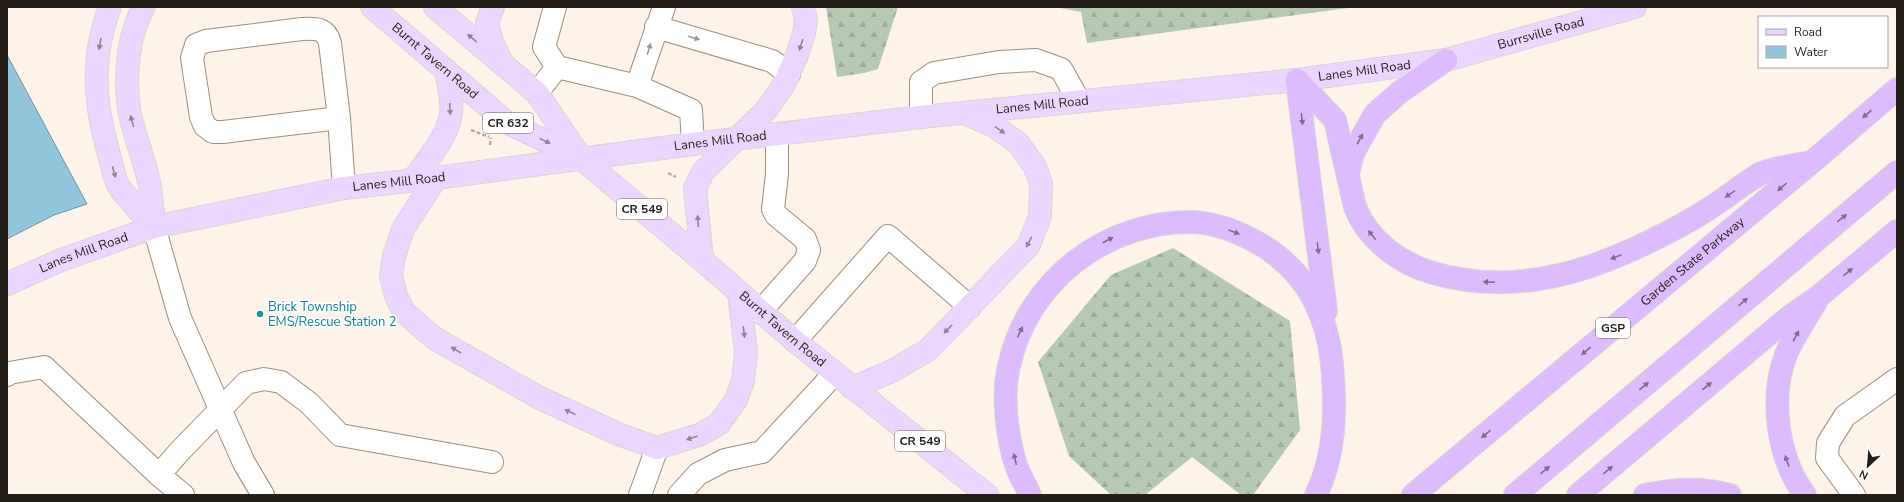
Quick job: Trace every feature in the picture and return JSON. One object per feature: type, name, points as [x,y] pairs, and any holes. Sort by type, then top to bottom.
[{"type":"highway","points":[[1348,176],[1353,153],[1375,114],[1400,92],[1446,60]]},
{"type":"highway","points":[[1297,80],[1335,120],[1355,207],[1359,218],[1380,244],[1420,269],[1448,277],[1475,282],[1501,283],[1572,273],[1631,251],[1695,217],[1762,173],[1812,162]]},
{"type":"highway","points":[[1297,80],[1330,340],[1335,398],[1334,433],[1322,482],[1316,495]]},
{"type":"highway","name":"Garden State Parkway","points":[[1413,495],[1812,162],[1897,89]]},
{"type":"highway","points":[[1515,495],[1897,172]]},
{"type":"highway","points":[[1030,495],[1016,465],[1006,417],[1008,367],[1017,337],[1031,310],[1064,271],[1088,250],[1113,238],[1158,224],[1193,222],[1224,228],[1250,238],[1281,258],[1306,285],[1317,304],[1330,340]]},
{"type":"highway","points":[[1578,495],[1789,317],[1818,297],[1897,231]]},
{"type":"highway","points":[[1805,495],[1795,481],[1785,455],[1778,428],[1779,385],[1787,353],[1818,297]]},
{"type":"highway","points":[[1645,495],[1666,491],[1713,490],[1730,495]]},
{"type":"main road","points":[[110,7],[103,24],[97,65],[97,102],[101,124],[117,184],[154,227]]},
{"type":"main road","points":[[144,7],[140,13],[131,42],[128,74],[130,114],[149,181],[154,227]]},
{"type":"main road","name":"Burnt Tavern Road","points":[[372,7],[506,122],[582,159],[834,374],[987,495]]},
{"type":"main road","name":"Burnt Tavern Road","points":[[435,7],[537,93],[582,159]]},
{"type":"main road","name":"CR 549","points":[[493,7],[487,24],[492,42],[502,64]]},
{"type":"main road","name":"Burrsville Road","points":[[1446,60],[1635,7]]},
{"type":"main road","points":[[702,260],[695,188],[703,172],[767,109],[789,74],[804,34],[800,11]]},
{"type":"main road","name":"Lanes Mill Road","points":[[7,284],[61,260],[154,227],[344,188],[436,178],[694,144],[921,117],[1297,80],[1446,60]]},
{"type":"main road","points":[[413,180],[444,135],[449,124],[452,112],[446,70]]},
{"type":"main road","points":[[852,388],[892,371],[928,350],[1029,245],[1040,216],[1041,183],[1034,166],[1018,143],[992,124],[965,113]]},
{"type":"main road","points":[[436,178],[402,229],[394,256],[391,276],[396,296],[404,312],[434,338],[538,397],[618,434],[657,448],[699,435],[718,424],[736,400],[743,381],[746,352],[739,293]]},
{"type":"lane","points":[[554,7],[544,47],[557,67],[637,86],[691,110],[694,144]]},
{"type":"lane","points":[[637,86],[664,7]]},
{"type":"lane","points":[[656,27],[772,61],[789,74]]},
{"type":"lane","points":[[339,118],[213,132],[205,126],[201,116],[192,58],[196,45],[206,41],[302,29],[316,28],[324,31],[328,36],[330,43],[339,118],[344,188]]},
{"type":"lane","points":[[921,117],[921,82],[934,73],[999,62],[1036,60],[1061,69],[1080,101]]},
{"type":"lane","points":[[537,93],[557,67]]},
{"type":"lane","points":[[760,312],[802,266],[808,256],[809,250],[805,238],[776,216],[773,209],[777,174],[777,135]]},
{"type":"lane","points":[[154,227],[180,318],[244,463],[263,495]]},
{"type":"lane","points":[[795,341],[888,236],[970,307]]},
{"type":"lane","points":[[7,375],[9,373],[44,367],[159,475],[183,495]]},
{"type":"lane","points":[[679,495],[698,474],[725,460],[762,452],[834,374]]},
{"type":"lane","points":[[159,475],[179,452],[246,383],[264,379],[281,382],[309,403],[340,435],[492,462]]},
{"type":"lane","points":[[1854,495],[1827,458],[1828,443],[1845,416],[1897,379]]},
{"type":"lane","points":[[640,495],[657,448]]},
{"type":"path","points":[[471,130],[491,138]]},
{"type":"green space","points":[[826,7],[898,7],[878,69],[864,73],[837,77]]},
{"type":"green space","points":[[1055,7],[1356,7],[1087,43],[1081,12]]},
{"type":"green space","points":[[1173,248],[1290,321],[1300,430],[1253,495],[1241,495],[1192,457],[1145,495],[1111,495],[1069,456],[1038,362],[1111,275]]},
{"type":"water","points":[[7,55],[87,204],[54,215],[7,239]]},
{"type":"place","name":"Brick Township EMS/Rescue Station 2","points":[[260,314]]}]
